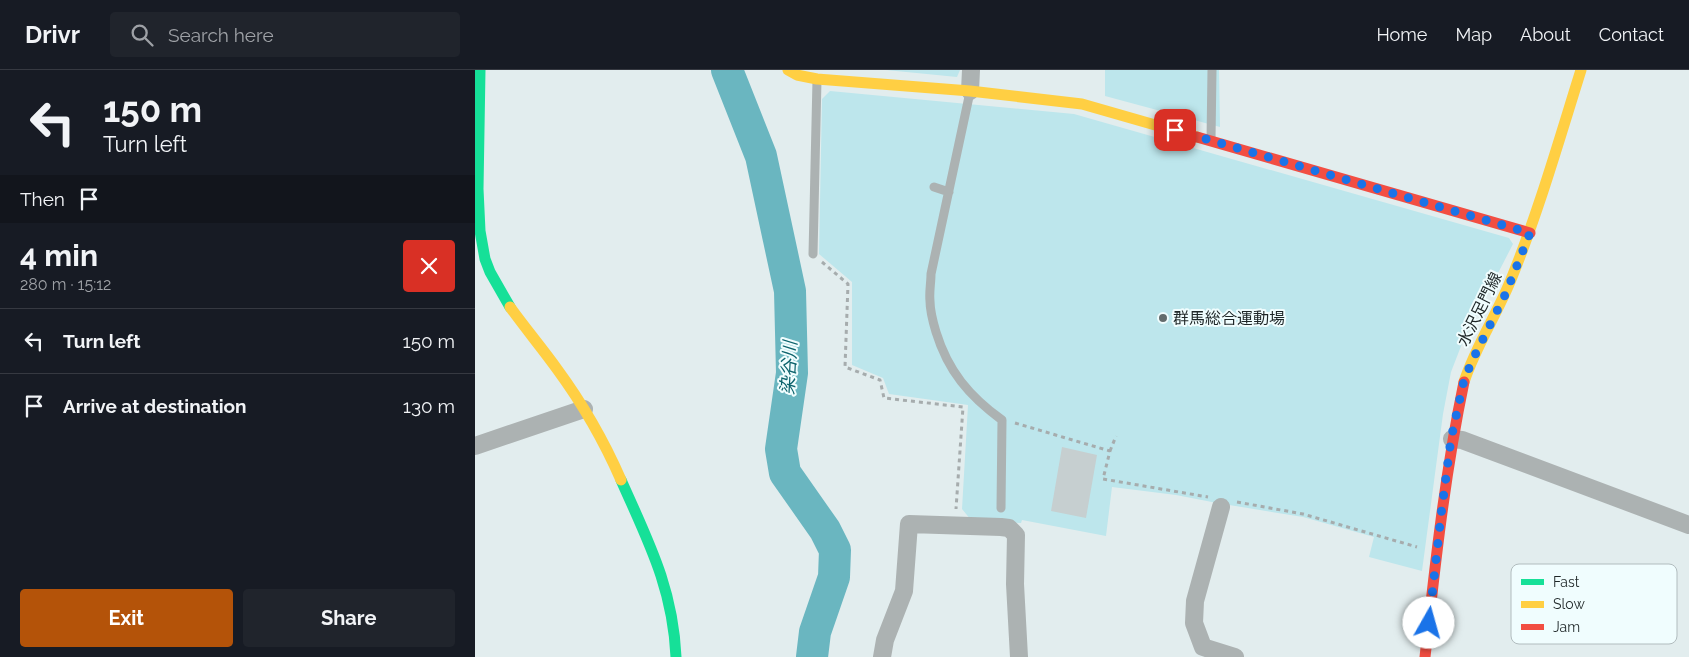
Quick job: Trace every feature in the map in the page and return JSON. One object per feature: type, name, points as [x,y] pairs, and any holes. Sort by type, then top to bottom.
[{"type":"street","points":[[480,70],[477,210],[481,243],[489,272],[507,303],[557,369],[584,409],[610,454],[652,548],[669,596],[676,635],[676,657]]},
{"type":"street","points":[[788,70],[797,75],[817,79],[970,91],[1082,104],[1530,233]]},
{"type":"street","points":[[970,91],[971,70]]},
{"type":"street","name":"水沢足門線","points":[[1425,657],[1451,439],[1464,380],[1506,293],[1530,233],[1581,70]]},
{"type":"street","points":[[475,446],[584,409]]},
{"type":"street","points":[[1451,439],[1462,440],[1689,525]]},
{"type":"street","points":[[1222,502],[1195,600],[1193,623],[1203,647],[1235,657]]},
{"type":"street","points":[[882,657],[885,640],[904,591],[909,524],[1009,528],[1016,536],[1015,584],[1019,657]]},
{"type":"lane","points":[[1211,70],[1211,141]]},
{"type":"lane","points":[[813,254],[817,79]]},
{"type":"lane","points":[[970,91],[931,274],[930,302],[940,346],[958,379],[986,408],[1002,420],[1001,508]]},
{"type":"lane","points":[[934,187],[949,192]]},
{"type":"path","points":[[813,254],[848,284],[845,367],[880,380],[884,398],[963,407],[956,511],[970,526]]},
{"type":"path","points":[[1002,420],[1110,451]]},
{"type":"path","points":[[1116,436],[1103,479],[1222,502],[1303,514],[1424,549]]},
{"type":"shaded area","points":[[886,70],[960,70],[957,77]]},
{"type":"shaded area","points":[[1105,70],[1219,70],[1220,127],[1105,96]]},
{"type":"shaded area","name":"群馬総合運動場","points":[[830,91],[1074,114],[1509,238],[1513,244],[1463,341],[1451,372],[1443,414],[1422,571],[1369,557],[1374,537],[1303,517],[1176,495],[1112,487],[1106,536],[1022,520],[1021,523],[971,520],[962,509],[968,405],[889,394],[883,378],[852,365],[852,282],[819,254],[822,99]]},
{"type":"building","points":[[1062,447],[1097,455],[1086,518],[1051,511]]},
{"type":"waterway","name":"染谷川","points":[[727,70],[761,156],[790,291],[792,373],[781,449],[785,473],[825,530],[835,550],[834,577],[815,632],[812,657]]},
{"type":"traffic: fast","points":[[480,70],[478,189],[480,231],[485,259],[490,272],[510,307]]},
{"type":"traffic: fast","points":[[621,480],[649,545],[664,587],[674,632],[676,657]]},
{"type":"traffic: slow","points":[[788,70],[797,75],[817,79],[970,91],[1082,104],[1197,137]]},
{"type":"traffic: slow","points":[[1464,382],[1522,252],[1581,70]]},
{"type":"traffic: slow","points":[[510,307],[575,395],[600,437],[621,480]]},
{"type":"traffic: jam","points":[[1197,137],[1530,233]]},
{"type":"traffic: jam","points":[[1425,657],[1446,485],[1464,382]]},
{"type":"place","name":"群馬総合運動場","points":[[1163,318]]},
{"type":"route","points":[[1175,130],[1530,233],[1506,293],[1464,380],[1451,439],[1429,623]]}]
